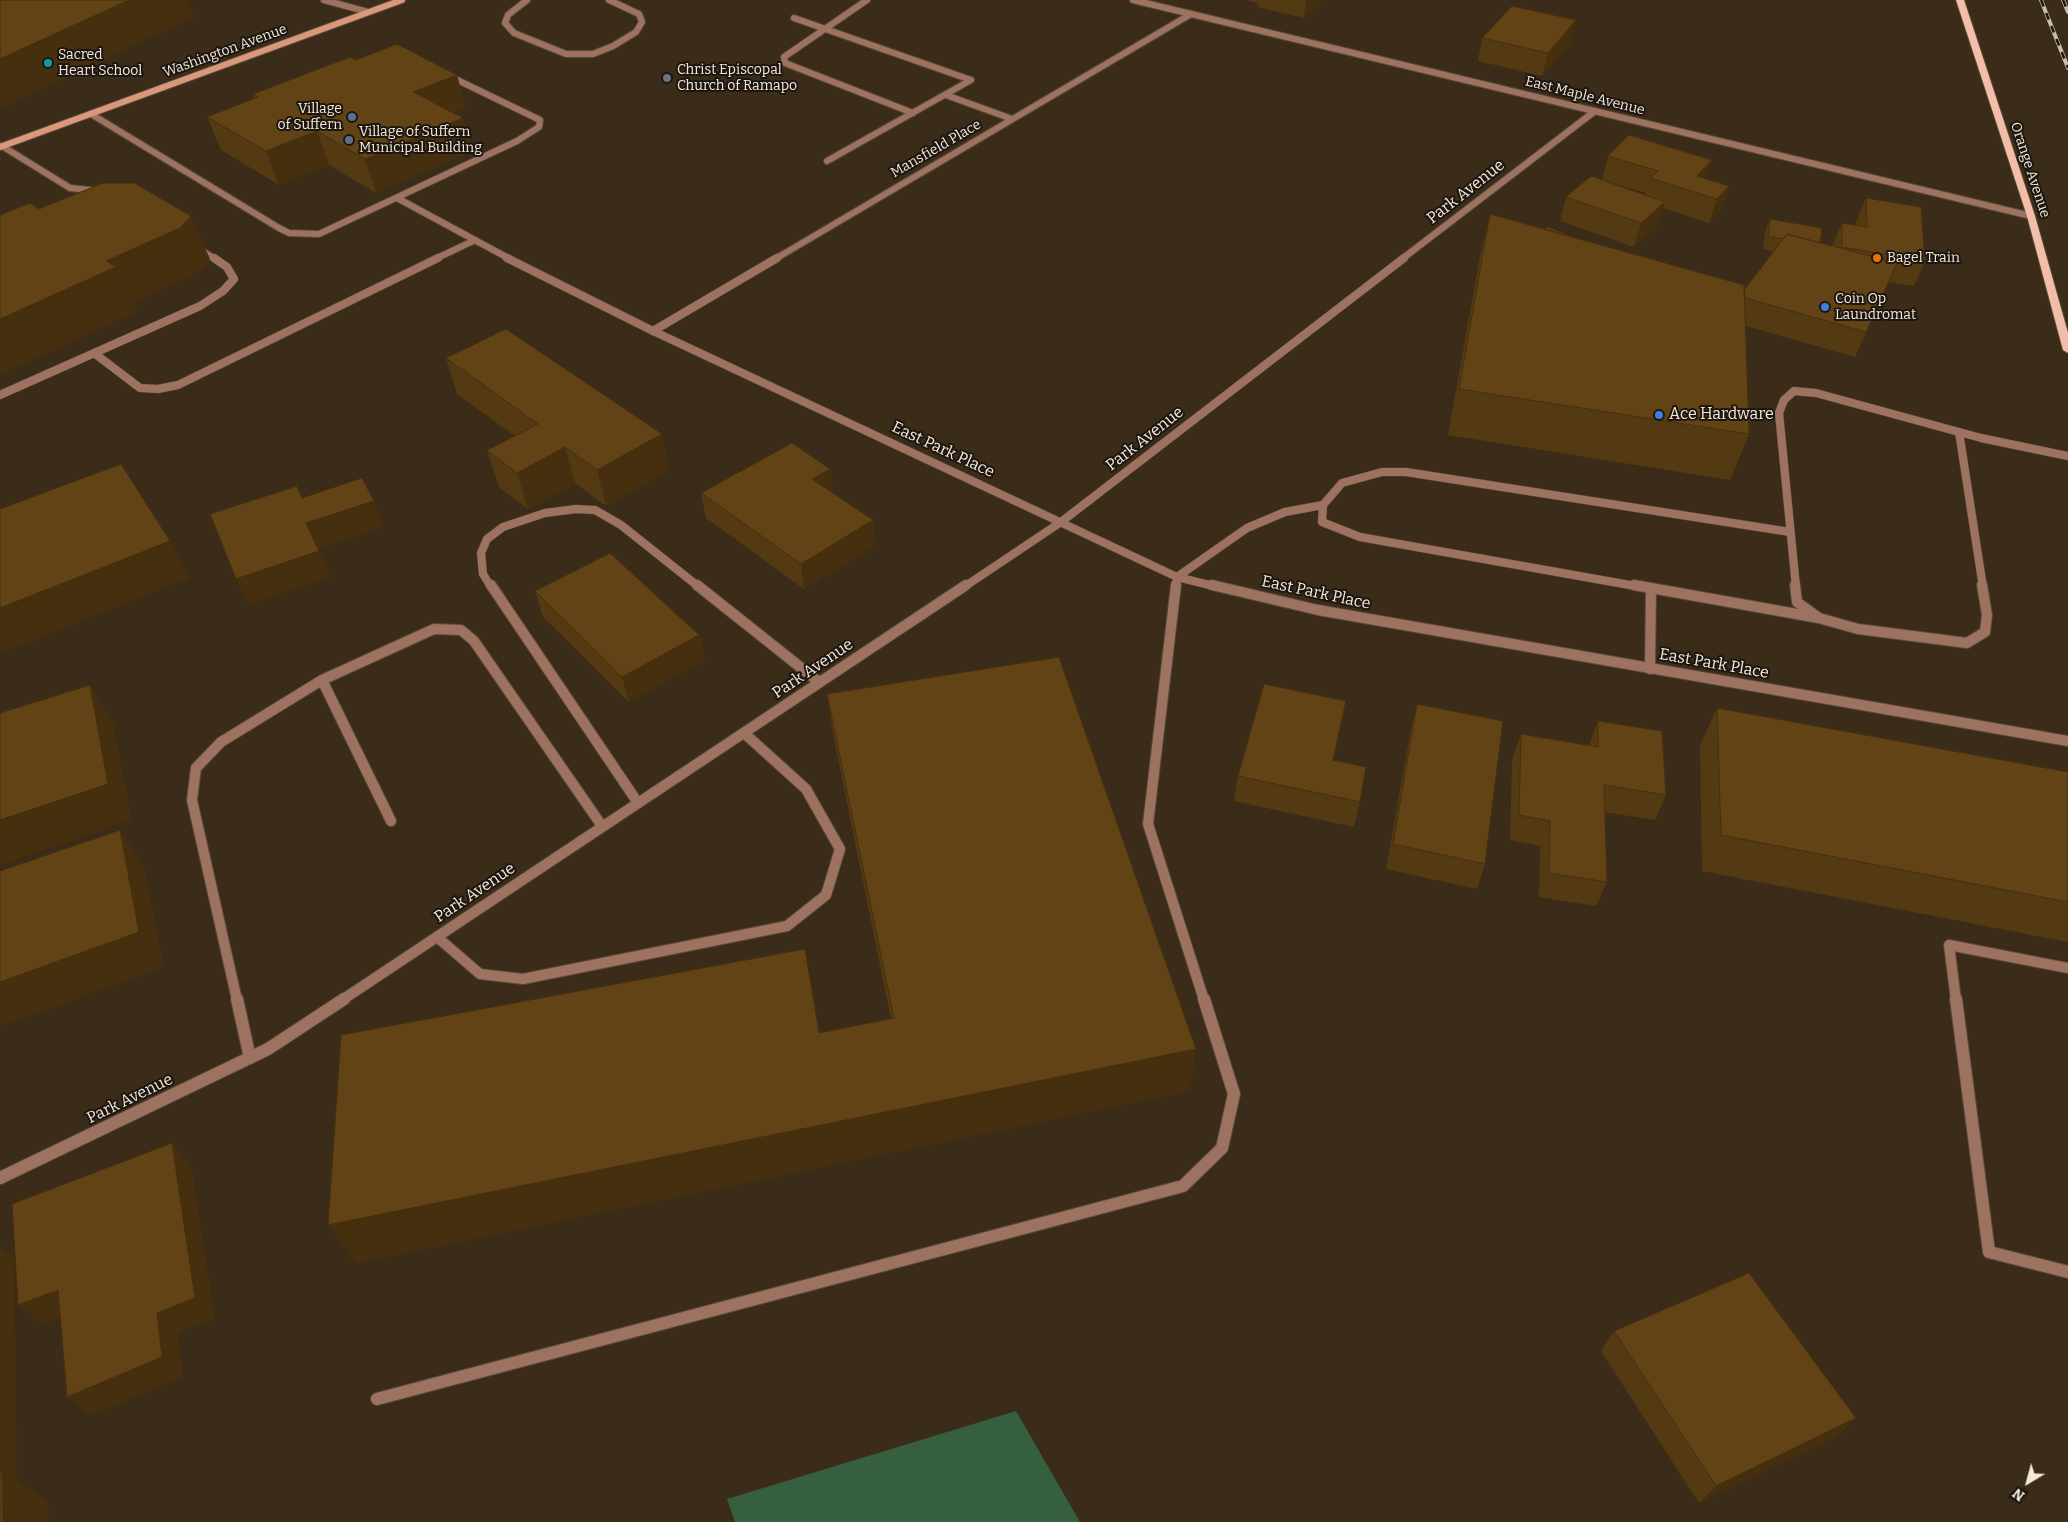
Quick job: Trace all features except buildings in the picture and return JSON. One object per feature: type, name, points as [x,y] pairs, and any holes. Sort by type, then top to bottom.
[{"type":"main road","name":"Orange Avenue","points":[[1960,0],[2030,216],[2068,350]]},
{"type":"street","points":[[324,0],[368,12]]},
{"type":"street","name":"Washington Avenue","points":[[1,147],[402,0]]},
{"type":"street","points":[[527,0],[508,15],[505,24],[514,33],[566,54],[593,54],[614,46],[636,32],[642,22],[639,14],[609,0]]},
{"type":"street","points":[[867,0],[784,57],[785,63],[913,113]]},
{"type":"street","name":"East Maple Avenue","points":[[1133,0],[2030,216]]},
{"type":"street","name":"Mansfield Place","points":[[653,331],[1191,14]]},
{"type":"street","points":[[794,18],[971,80],[828,161]]},
{"type":"street","points":[[90,114],[289,233],[319,234],[517,141],[539,127],[540,120],[440,72]]},
{"type":"street","points":[[946,95],[1012,119]]},
{"type":"street","name":"Park Avenue","points":[[0,1178],[268,1049],[1061,522],[1595,112]]},
{"type":"street","points":[[1,147],[63,184],[105,193]]},
{"type":"street","name":"East Park Place","points":[[397,198],[473,240],[653,331],[1177,577],[1318,610],[2068,741]]},
{"type":"street","points":[[94,353],[140,388],[158,389],[178,385],[473,240]]},
{"type":"street","points":[[0,395],[200,306],[223,292],[234,279],[227,268],[194,246]]},
{"type":"street","points":[[1819,618],[1797,602],[1779,412],[1784,400],[1794,391],[1816,393],[1960,432],[2068,456]]},
{"type":"street","points":[[1790,532],[1406,472],[1382,472],[1342,483],[1323,505],[1322,522],[1360,537],[1819,618],[1858,629],[1966,643],[1985,632],[1987,616],[1960,432]]},
{"type":"street","points":[[377,1399],[1183,1186],[1222,1148],[1234,1094],[1148,824],[1177,577],[1247,528],[1285,512],[1323,505]]},
{"type":"street","points":[[638,803],[483,574],[480,553],[487,540],[503,527],[545,513],[576,509],[595,510],[621,525],[819,682]]},
{"type":"street","points":[[1650,669],[1651,588]]},
{"type":"street","points":[[250,1058],[192,800],[196,768],[221,742],[304,689],[322,680],[434,629],[461,630],[474,640],[602,826]]},
{"type":"street","points":[[322,680],[391,821]]},
{"type":"street","points":[[437,937],[480,974],[523,979],[787,926],[826,895],[840,849],[806,789],[744,733]]},
{"type":"street","points":[[2068,968],[1949,945],[1989,1252],[2068,1272]]},
{"type":"green space","points":[[1016,1411],[1080,1522],[735,1522],[727,1499]]},
{"type":"railway","points":[[2041,0],[2068,68]]},
{"type":"railway","points":[[2063,0],[2068,12]]},
{"type":"place","name":"Sacred Heart School","points":[[48,63]]},
{"type":"place","name":"Christ Episcopal Church of Ramapo","points":[[667,78]]},
{"type":"place","name":"Village of Suffern","points":[[352,117]]},
{"type":"place","name":"Village of Suffern Municipal Building","points":[[349,140]]},
{"type":"place","name":"Bagel Train","points":[[1877,258]]},
{"type":"place","name":"Coin Op Laundromat","points":[[1825,307]]},
{"type":"place","name":"Ace Hardware","points":[[1659,415]]}]
